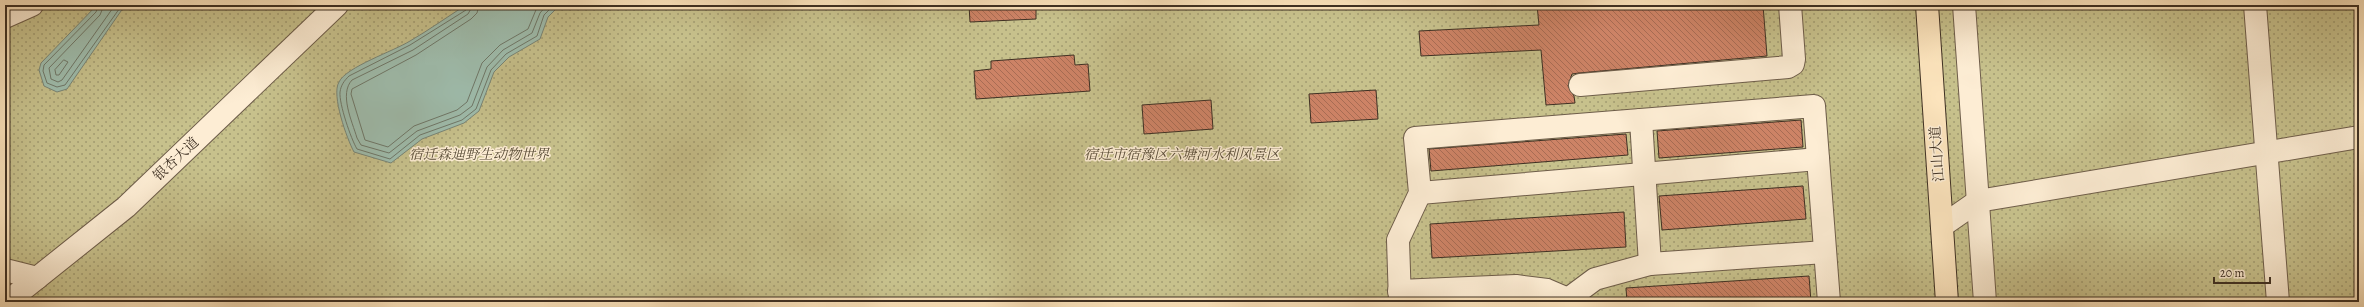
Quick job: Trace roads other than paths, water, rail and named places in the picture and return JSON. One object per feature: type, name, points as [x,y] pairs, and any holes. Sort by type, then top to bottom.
[{"type":"main road","name":"江山大道","points":[[1927,5],[1947,302]]},
{"type":"street","points":[[5,17],[32,5]]},
{"type":"street","name":"银杏大道","points":[[7,302],[126,206],[337,5]]},
{"type":"street","points":[[1580,85],[1788,68],[1794,59],[1790,5]]},
{"type":"street","points":[[1964,5],[1985,302]]},
{"type":"street","points":[[2255,5],[2278,302]]},
{"type":"street","points":[[1825,252],[1650,264],[1595,279],[1568,301],[1547,290],[1516,286],[1400,297],[1398,240],[1420,193],[1415,138],[1814,106],[1829,302]]},
{"type":"street","points":[[1641,120],[1650,264]]},
{"type":"street","points":[[1942,226],[1978,201],[2359,137]]},
{"type":"street","points":[[1420,193],[1818,159]]},
{"type":"street","points":[[5,270],[37,278]]},
{"type":"water","points":[[97,5],[128,5],[121,11],[67,89],[57,92],[44,86],[39,70],[41,63]]},
{"type":"water","points":[[466,5],[560,5],[548,17],[540,39],[509,57],[494,72],[479,111],[464,123],[422,139],[391,163],[354,152],[344,128],[338,106],[337,88],[343,76],[360,65],[410,41]]},
{"type":"park label","name":"宿迁森迪野生动物世界","points":[[479,154]]},
{"type":"park label","name":"宿迁市宿豫区六塘河水利风景区","points":[[1182,154]]}]
